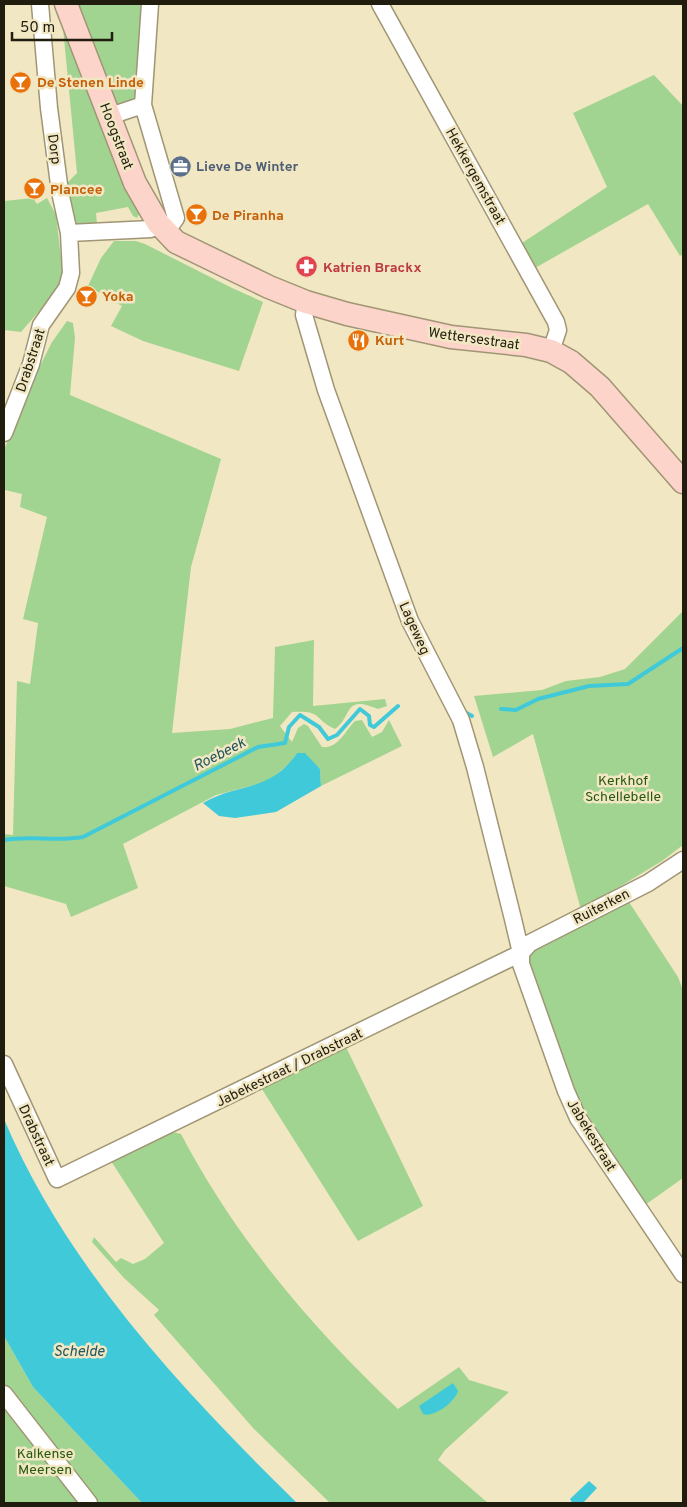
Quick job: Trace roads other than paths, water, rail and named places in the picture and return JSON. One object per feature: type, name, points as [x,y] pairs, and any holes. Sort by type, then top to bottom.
[{"type":"main road","name":"Hoogstraat","points":[[66,4],[136,183],[162,228],[176,242],[192,251]]},
{"type":"main road","name":"Wettersestraat","points":[[192,251],[306,302],[391,325],[451,337],[526,345],[551,351],[571,362],[600,387],[683,482]]},
{"type":"street","name":"Dorp","points":[[40,4],[49,108],[60,192],[69,233]]},
{"type":"street","points":[[69,233],[162,228],[176,218],[143,105],[150,4]]},
{"type":"street","name":"Hekkergemstraat","points":[[380,4],[556,322],[558,330],[551,351]]},
{"type":"street","points":[[110,116],[143,105]]},
{"type":"street","name":"Drabstraat","points":[[4,433],[31,364],[42,325],[67,288],[71,273],[69,233]]},
{"type":"street","name":"Lageweg","points":[[306,302],[304,314],[354,473],[419,642],[461,720],[475,766],[521,954]]},
{"type":"street","name":"Ruiterken","points":[[521,954],[530,943],[648,883],[683,860]]},
{"type":"street","name":"Jabekestraat / Drabstraat","points":[[57,1179],[521,954]]},
{"type":"street","name":"Jabekestraat","points":[[521,954],[521,964],[541,1024],[578,1118],[683,1274]]},
{"type":"street","name":"Drabstraat","points":[[4,1064],[57,1179]]},
{"type":"street","points":[[4,1394],[89,1503]]},
{"type":"water","points":[[297,753],[305,753],[320,769],[321,786],[276,812],[235,818],[219,816],[203,803],[216,796],[265,781],[287,766]]},
{"type":"water","name":"Schelde","points":[[4,1119],[30,1174],[60,1226],[94,1276],[131,1325],[212,1417],[297,1503],[142,1503],[33,1387],[4,1336]]},
{"type":"water","points":[[453,1383],[458,1391],[453,1400],[433,1414],[423,1414],[419,1406]]},
{"type":"water","points":[[589,1481],[597,1488],[583,1503],[572,1503],[570,1499]]},
{"type":"waterway","name":"Roebeek","points":[[501,709],[516,710],[538,699],[589,686],[628,684],[683,648]]},
{"type":"waterway","name":"Roebeek","points":[[4,840],[83,837],[258,747],[285,743],[289,727],[300,715],[319,727],[328,739],[337,735],[360,709],[369,716],[370,725],[374,727],[398,706]]},
{"type":"waterway","name":"Roebeek","points":[[463,711],[472,716]]},
{"type":"place","name":"De Stenen Linde","points":[[21,82]]},
{"type":"place","name":"Lieve De Winter","points":[[180,166]]},
{"type":"place","name":"Plancee","points":[[34,189]]},
{"type":"place","name":"De Piranha","points":[[196,215]]},
{"type":"place","name":"Katrien Brackx","points":[[307,267]]},
{"type":"place","name":"Yoka","points":[[86,296]]},
{"type":"place","name":"Kurt","points":[[359,340]]},
{"type":"park label","name":"Kerkhof Schellebelle","points":[[623,788]]},
{"type":"park label","name":"Kalkense Meersen","points":[[45,1462]]}]
